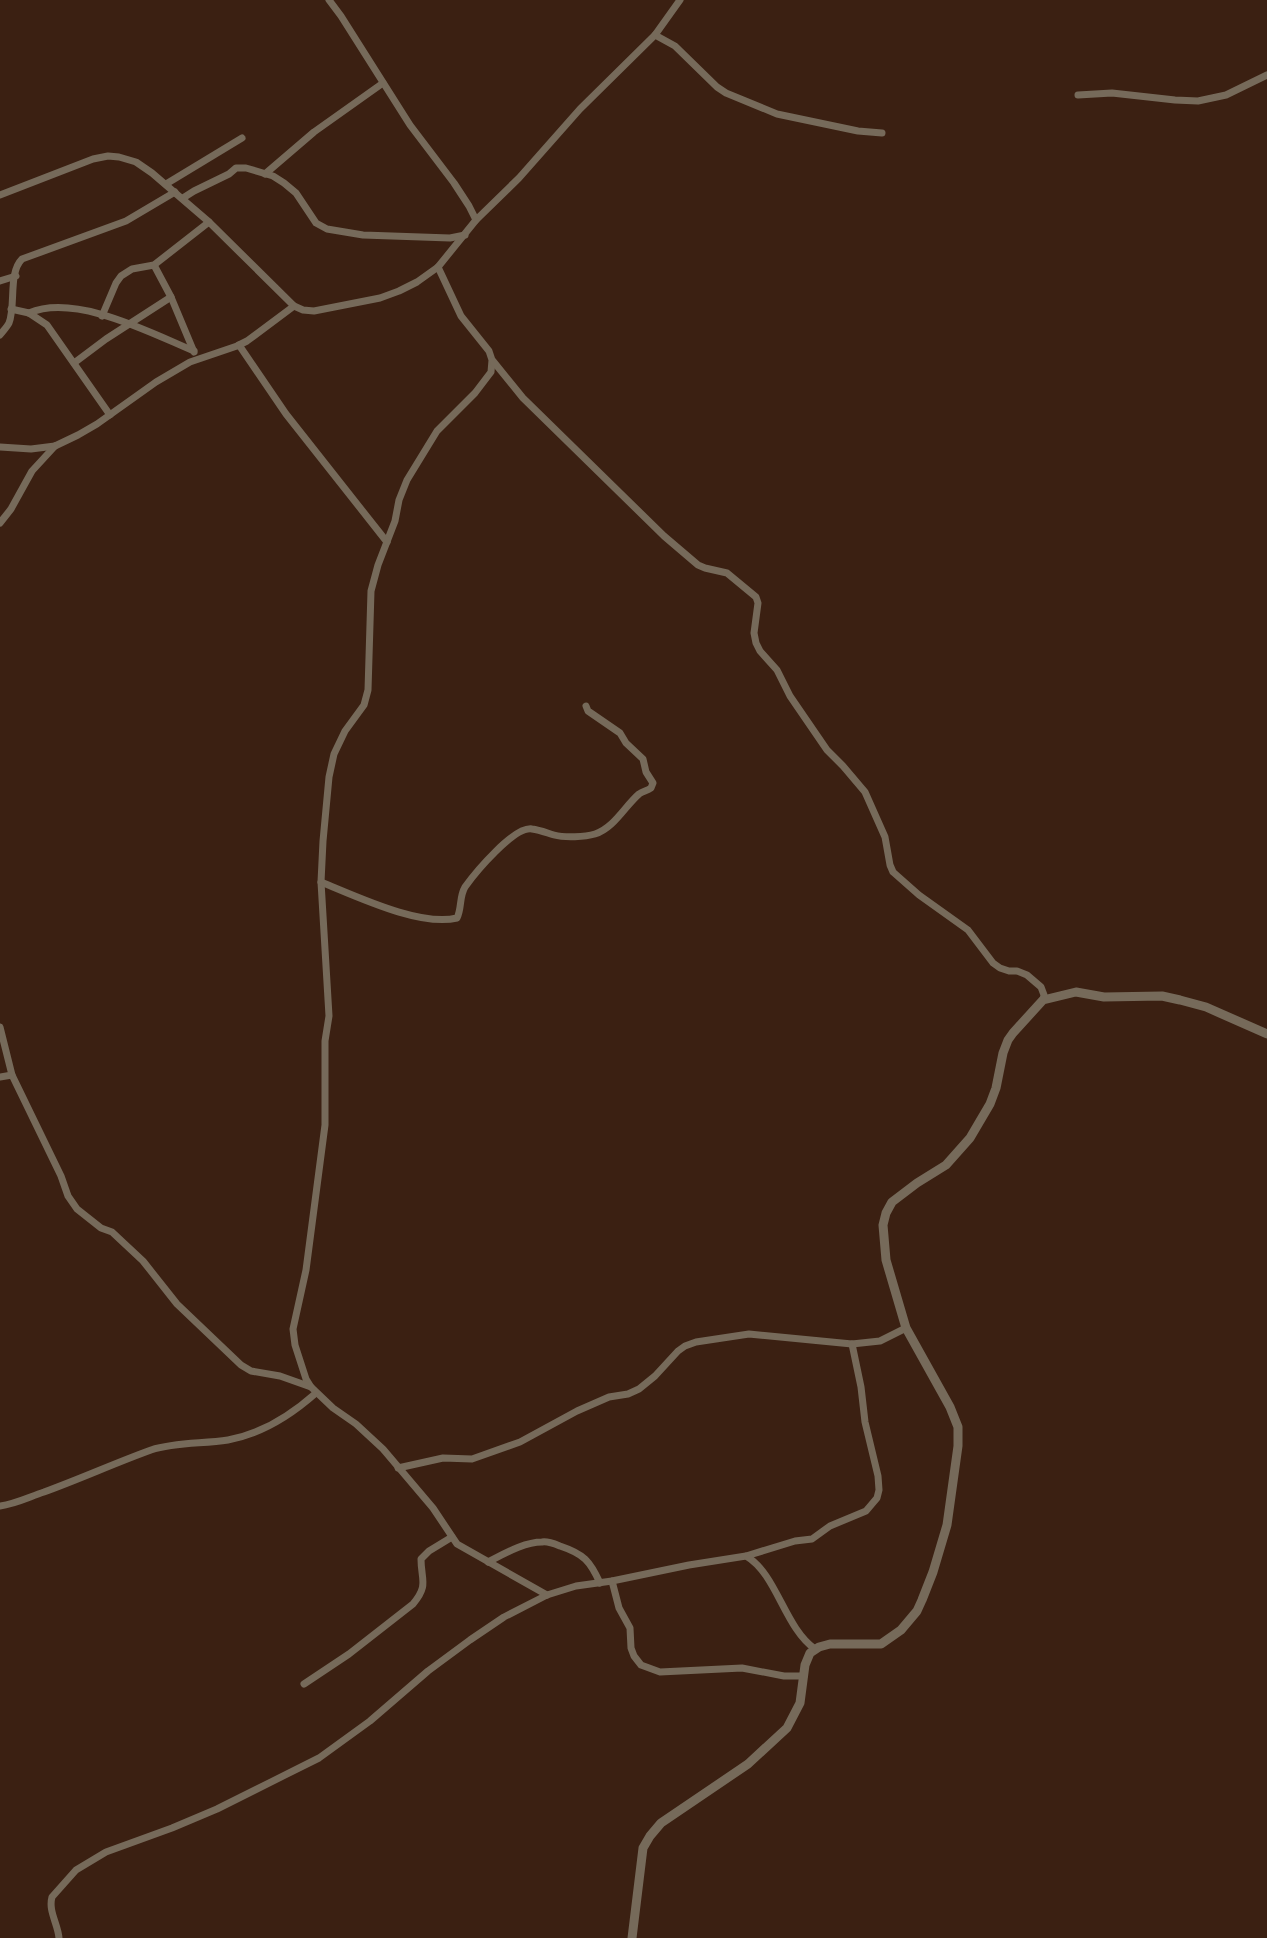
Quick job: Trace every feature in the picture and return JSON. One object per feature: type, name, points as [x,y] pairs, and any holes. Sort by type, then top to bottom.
[{"type":"street","points":[[329,0],[410,125],[464,198],[476,220]]},
{"type":"street","points":[[0,195],[73,165],[108,156],[136,162],[183,198],[294,306],[314,311],[380,298],[417,282],[438,267],[476,220],[519,178],[580,109],[655,35],[680,0]]},
{"type":"street","points":[[655,35],[675,46],[726,93],[777,114],[858,131],[882,133]]},
{"type":"street","points":[[1078,95],[1112,93],[1198,101],[1226,95],[1267,75]]},
{"type":"street","points":[[266,174],[314,132],[383,83]]},
{"type":"street","points":[[166,184],[242,138]]},
{"type":"street","points":[[183,198],[224,177],[236,168],[246,168],[278,179],[291,188],[316,223],[327,230],[363,235],[450,238],[465,235]]},
{"type":"street","points":[[0,335],[8,323],[13,289],[19,262],[22,259],[126,221],[175,192]]},
{"type":"street","points":[[102,316],[116,283],[122,276],[132,269],[154,265],[208,222]]},
{"type":"street","points":[[154,265],[171,297],[198,359]]},
{"type":"street","points":[[438,267],[461,316],[489,351],[492,360],[523,398],[664,536],[698,565],[727,573],[756,597],[758,603],[754,633],[756,643],[777,670],[790,696],[806,716],[827,750],[865,792],[885,837],[893,872],[919,895],[968,930],[993,963],[1000,968],[1017,970],[1027,975],[1041,987],[1044,995],[1043,1000],[1008,1040],[990,1104],[970,1138],[946,1165],[892,1202],[883,1225],[886,1260],[906,1328],[950,1407],[958,1427],[958,1446],[947,1525],[922,1600],[917,1611],[902,1630],[881,1644],[830,1644],[810,1653],[805,1665],[800,1703],[788,1728],[748,1764],[661,1823],[643,1848],[632,1938]]},
{"type":"street","points":[[3,281],[16,276]]},
{"type":"street","points":[[3,281],[13,289]]},
{"type":"street","points":[[74,363],[106,339],[171,297]]},
{"type":"street","points":[[0,447],[31,449],[55,446],[78,435],[156,382],[198,359],[239,345],[261,332],[294,306]]},
{"type":"street","points":[[29,313],[46,308],[66,308],[102,316],[131,323],[194,351]]},
{"type":"street","points":[[11,309],[29,313],[47,325],[110,415]]},
{"type":"street","points":[[239,345],[291,421],[387,542]]},
{"type":"street","points":[[313,1390],[300,1363],[293,1329],[306,1270],[325,1125],[325,1041],[329,1016],[321,882],[329,777],[334,754],[345,731],[364,705],[368,690],[371,591],[378,565],[395,521],[399,500],[407,480],[437,431],[487,379],[491,372],[492,360]]},
{"type":"street","points":[[0,523],[32,471],[55,446]]},
{"type":"street","points":[[321,882],[408,914],[442,920],[454,919],[460,911],[460,901],[465,887],[501,845],[518,832],[531,829],[557,836],[598,833],[616,819],[638,795],[651,788],[653,783],[646,772],[643,759],[626,743],[620,733],[588,711],[586,706]]},
{"type":"street","points":[[1043,1000],[1076,992],[1113,998],[1162,996],[1206,1007],[1267,1034]]},
{"type":"street","points":[[0,1027],[12,1075],[61,1176],[68,1196],[77,1209],[90,1220],[112,1232],[143,1261],[177,1304],[241,1365],[251,1371],[280,1376],[313,1390],[356,1424],[383,1449],[463,1549],[547,1595]]},
{"type":"street","points":[[0,1077],[12,1075]]},
{"type":"street","points":[[398,1468],[443,1458],[472,1459],[520,1442],[577,1411],[609,1397],[628,1394],[639,1389],[655,1376],[678,1351],[696,1342],[749,1334],[852,1344],[880,1341],[906,1328]]},
{"type":"street","points":[[59,1938],[52,1910],[52,1897],[76,1870],[90,1860],[124,1844],[172,1828],[217,1809],[319,1758],[370,1721],[428,1671],[504,1617],[547,1595],[576,1586],[612,1581],[689,1564],[746,1556],[795,1541],[812,1539],[830,1526],[866,1511],[877,1498],[878,1476],[865,1422],[852,1344]]},
{"type":"street","points":[[0,1506],[20,1501],[152,1450],[172,1445],[228,1440],[251,1434],[281,1420],[313,1390]]},
{"type":"street","points":[[304,1684],[349,1654],[414,1604],[422,1594],[424,1583],[421,1559],[429,1551],[452,1537]]},
{"type":"street","points":[[488,1562],[521,1547],[542,1542],[554,1544],[582,1555],[591,1564],[600,1583]]},
{"type":"street","points":[[746,1556],[754,1560],[795,1628],[805,1642],[815,1649]]},
{"type":"street","points":[[612,1581],[619,1608],[630,1628],[633,1656],[641,1665],[660,1672],[742,1668],[784,1676],[804,1676]]}]
